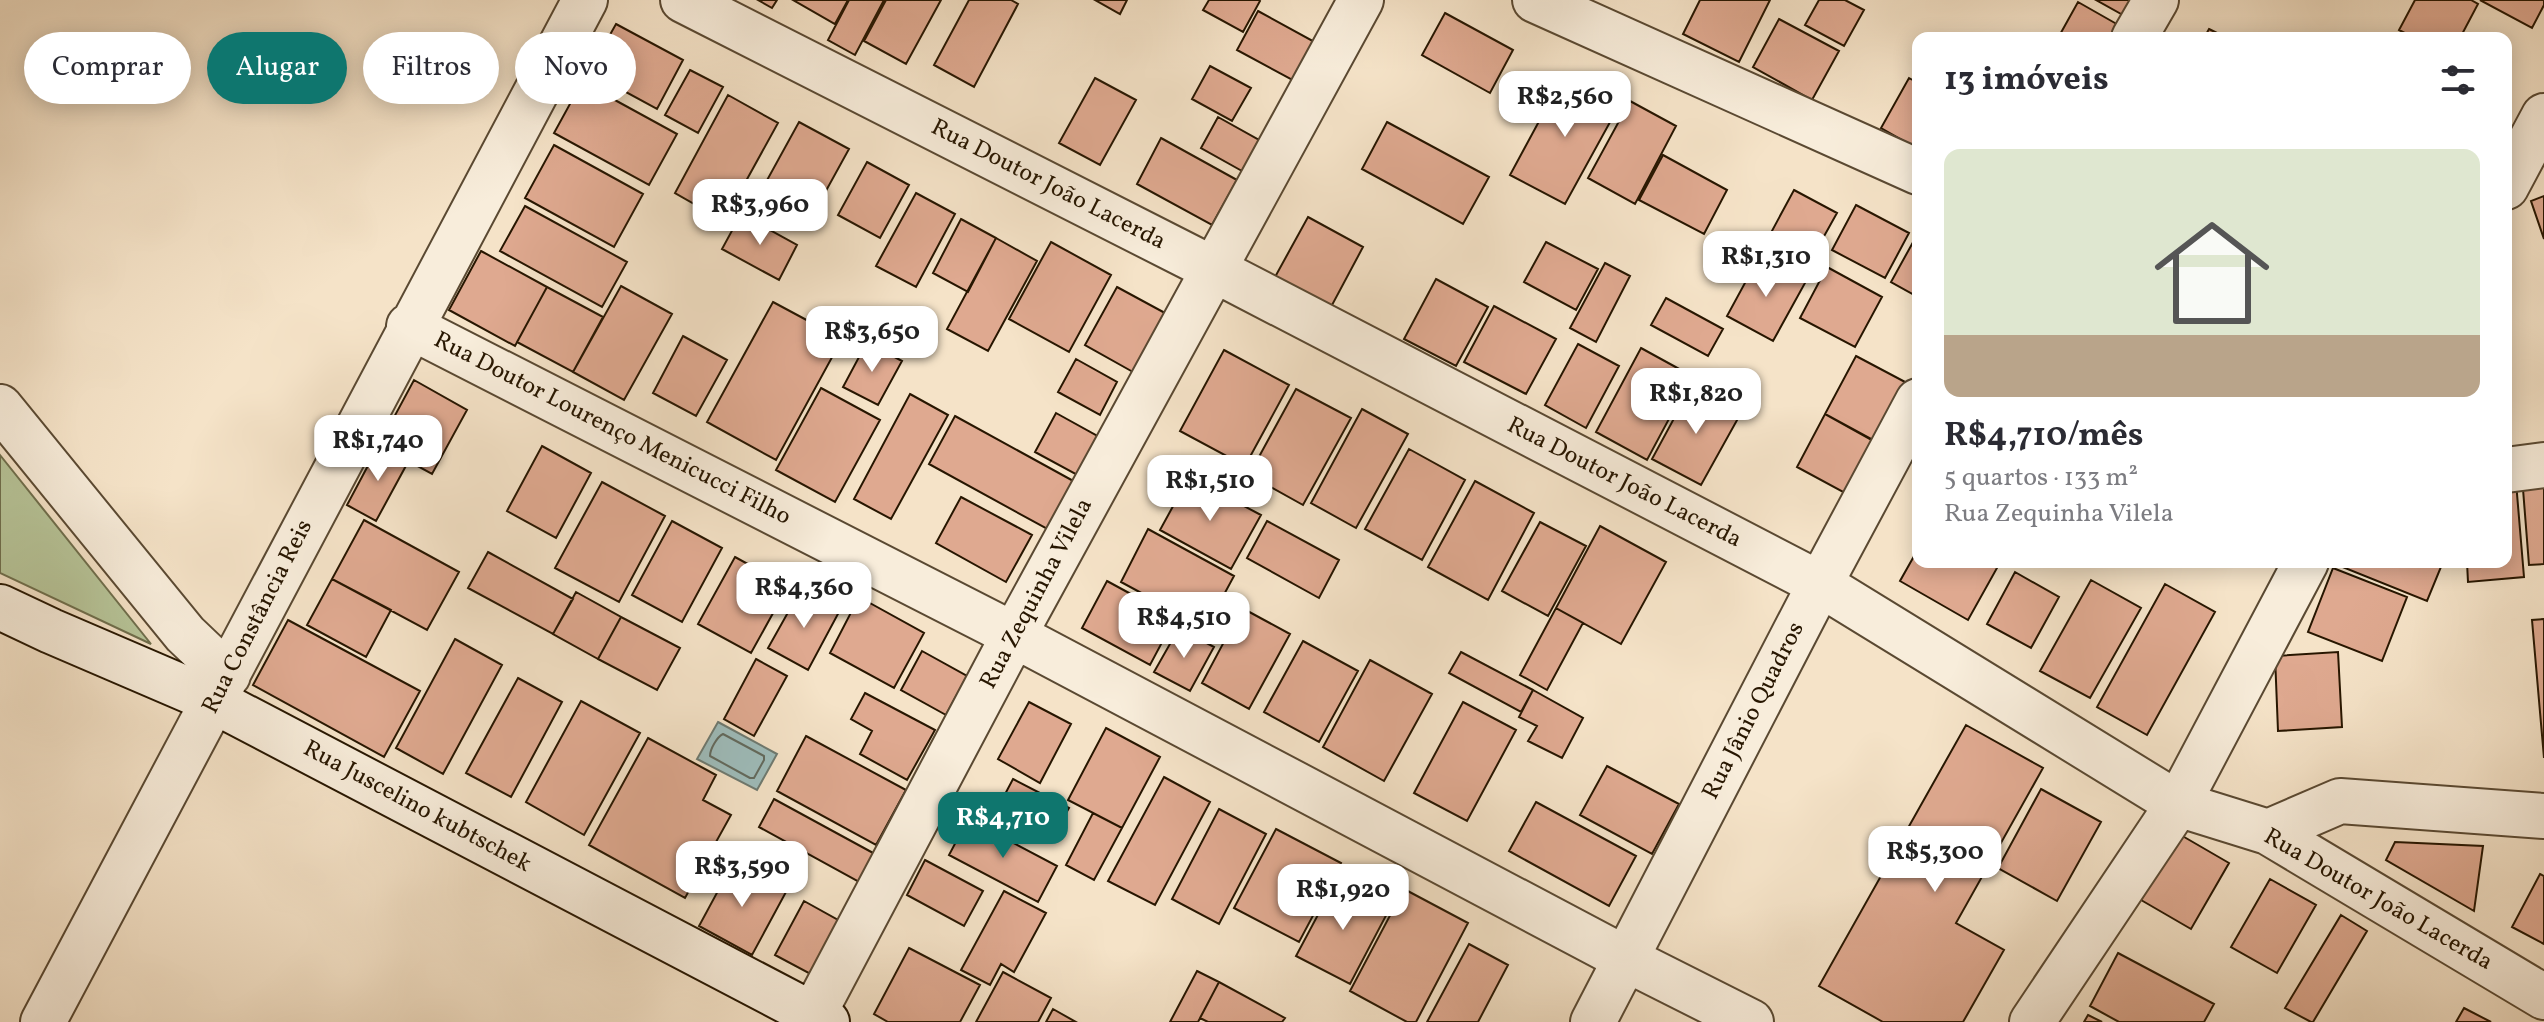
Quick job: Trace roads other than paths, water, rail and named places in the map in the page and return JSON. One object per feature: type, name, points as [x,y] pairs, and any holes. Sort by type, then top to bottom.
[{"type":"street","name":"Rua Constância Reis","points":[[43,1022],[409,326],[585,0]]},
{"type":"street","name":"Rua Doutor João Lacerda","points":[[683,0],[1213,269],[1820,584],[2178,804],[2268,832],[2544,997]]},
{"type":"street","name":"Rua Zequinha Vilela","points":[[816,1020],[1014,635],[1361,0]]},
{"type":"street","points":[[1535,0],[1912,169]]},
{"type":"street","points":[[2137,32],[2156,0]]},
{"type":"street","points":[[2512,176],[2544,116]]},
{"type":"street","name":"Rua Doutor Lourenço Menicucci Filho","points":[[409,326],[1014,635],[1751,1022]]},
{"type":"street","points":[[0,407],[185,634],[221,688]]},
{"type":"street","name":"Rua Jânio Quadros","points":[[1593,1022],[1912,412]]},
{"type":"street","points":[[2512,469],[2544,465]]},
{"type":"street","points":[[2032,1022],[2178,804],[2303,568]]},
{"type":"street","name":"Rua Juscelino kubtschek","points":[[0,607],[51,631],[221,688],[816,1020]]},
{"type":"street","points":[[2268,832],[2340,801],[2544,816]]},
{"type":"water","points":[[718,722],[777,754],[757,790],[697,759]]}]
